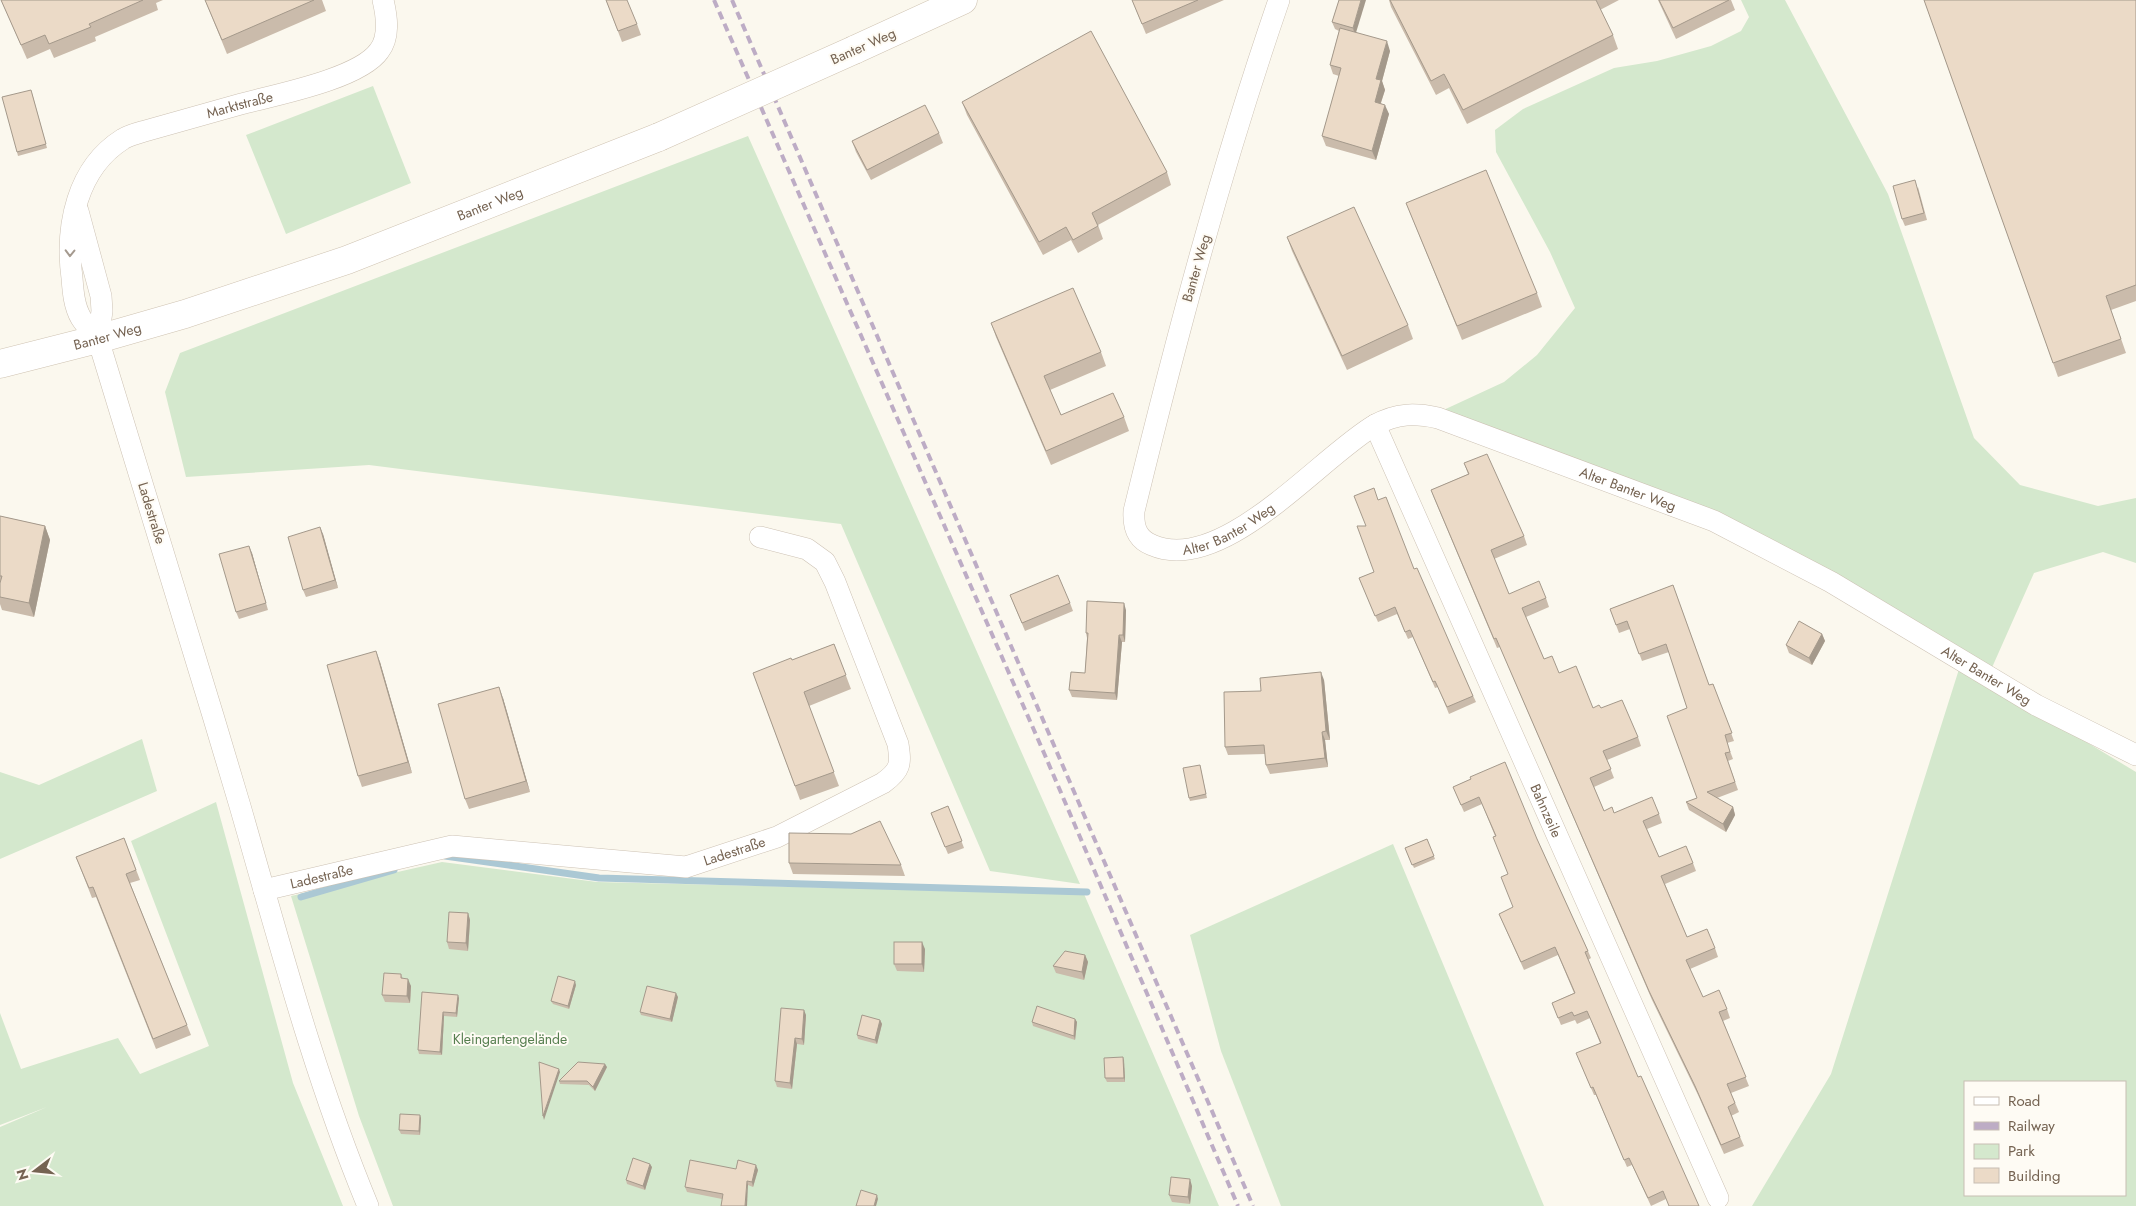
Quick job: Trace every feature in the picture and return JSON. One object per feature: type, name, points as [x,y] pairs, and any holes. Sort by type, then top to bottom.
[{"type":"street","name":"Marktstraße","points":[[98,339],[102,311],[101,296],[76,205],[89,172],[124,138],[333,79],[367,63],[379,52],[386,39],[387,16],[383,0]]},
{"type":"street","name":"Banter Weg","points":[[0,364],[185,314],[347,260],[659,137],[963,0]]},
{"type":"street","name":"Banter Weg","points":[[1134,511],[1169,366],[1215,201],[1243,103],[1278,0]]},
{"type":"street","name":"Ladestraße","points":[[98,339],[169,569],[317,1071],[346,1153],[368,1206]]},
{"type":"street","name":"Alter Banter Weg","points":[[1134,511],[1134,523],[1137,533],[1146,542],[1160,549],[1177,551],[1212,542],[1238,530],[1274,506],[1334,455],[1375,425],[1404,414],[1438,418],[1714,521],[1831,582],[2036,705],[2136,755]]},
{"type":"street","name":"Bahnzeile","points":[[1375,425],[1718,1198]]},
{"type":"street","name":"Ladestraße","points":[[264,890],[452,846],[686,866],[776,837],[894,776],[900,763],[898,744],[835,582],[825,562],[807,549],[760,537]]},
{"type":"green space","points":[[1741,0],[1785,0],[1888,194],[1974,438],[2020,485],[2098,506],[2136,498],[2136,563],[2103,552],[2034,573],[1990,672],[1733,519],[1437,413],[1504,382],[1537,355],[1575,308],[1550,252],[1496,152],[1495,130],[1523,109],[1614,68],[1657,61],[1711,46],[1741,31],[1749,17]]},
{"type":"green space","points":[[373,86],[411,183],[286,234],[246,135]]},
{"type":"green space","points":[[748,136],[1080,884],[990,871],[841,524],[369,465],[186,477],[165,392],[180,353]]},
{"type":"green space","points":[[1960,666],[2136,772],[2136,1206],[1752,1206],[1831,1074]]},
{"type":"green space","points":[[142,739],[157,791],[0,859],[0,772],[39,785]]},
{"type":"green space","points":[[216,802],[293,1083],[343,1206],[0,1206],[0,1127],[47,1107],[0,1125],[0,1013],[21,1069],[118,1038],[140,1074],[209,1046],[131,841]]},
{"type":"green space","points":[[1393,844],[1544,1206],[1281,1206],[1221,1051],[1190,935]]},
{"type":"green space","name":"Kleingartengelände","points":[[442,862],[597,882],[1084,894],[1219,1206],[393,1206],[359,1116],[291,896]]},
{"type":"building","points":[[1,0],[143,0],[89,24],[91,27],[49,44],[45,35],[21,45]]},
{"type":"building","points":[[205,0],[314,0],[222,40]]},
{"type":"building","points":[[606,0],[627,0],[637,24],[618,31]]},
{"type":"building","points":[[1132,0],[1198,0],[1142,24]]},
{"type":"building","points":[[1339,0],[1361,0],[1353,28],[1332,22]]},
{"type":"building","points":[[1390,0],[1596,0],[1613,35],[1463,110],[1444,74],[1431,81]]},
{"type":"building","points":[[1659,0],[1729,0],[1673,28]]},
{"type":"building","points":[[1924,0],[2136,0],[2136,285],[2106,296],[2121,339],[2053,363]]},
{"type":"building","points":[[1340,28],[1387,41],[1376,79],[1381,80],[1375,102],[1385,105],[1372,151],[1322,136],[1341,68],[1330,65]]},
{"type":"building","points":[[1091,31],[1167,172],[1092,213],[1098,226],[1073,240],[1066,227],[1039,242],[962,102]]},
{"type":"building","points":[[31,90],[46,144],[17,152],[2,97]]},
{"type":"building","points":[[925,105],[939,133],[867,170],[852,141]]},
{"type":"building","points":[[1486,170],[1537,293],[1457,326],[1406,203]]},
{"type":"building","points":[[1915,180],[1924,213],[1902,219],[1893,186]]},
{"type":"building","points":[[1354,207],[1408,325],[1342,356],[1287,237]]},
{"type":"building","points":[[1073,288],[1101,352],[1044,376],[1061,415],[1113,393],[1124,417],[1046,451],[991,323]]},
{"type":"building","points":[[1487,454],[1524,536],[1491,550],[1509,594],[1539,581],[1546,598],[1522,608],[1544,659],[1552,656],[1559,673],[1576,666],[1593,708],[1599,705],[1601,708],[1622,700],[1638,737],[1603,751],[1611,769],[1590,778],[1604,811],[1612,807],[1614,813],[1652,797],[1659,814],[1643,821],[1659,857],[1686,846],[1693,863],[1661,876],[1687,937],[1707,929],[1715,948],[1686,960],[1703,997],[1719,990],[1727,1009],[1719,1012],[1746,1077],[1727,1084],[1735,1103],[1728,1107],[1740,1137],[1721,1145],[1649,991],[1496,638],[1494,639],[1431,490],[1469,474],[1464,463]]},
{"type":"building","points":[[1374,488],[1378,500],[1386,497],[1414,569],[1417,568],[1473,696],[1447,707],[1435,681],[1433,682],[1410,630],[1405,632],[1395,607],[1375,616],[1359,578],[1374,572],[1357,526],[1366,526],[1354,496]]},
{"type":"building","points":[[0,516],[45,526],[29,603],[0,597],[2,576],[0,576]]},
{"type":"building","points":[[320,527],[335,580],[303,590],[288,537]]},
{"type":"building","points":[[249,546],[266,603],[236,612],[219,554]]},
{"type":"building","points":[[1058,575],[1070,603],[1022,623],[1010,595]]},
{"type":"building","points":[[1673,585],[1709,685],[1713,684],[1732,733],[1725,735],[1730,752],[1725,753],[1735,782],[1707,792],[1733,807],[1723,824],[1686,802],[1697,798],[1667,716],[1687,708],[1666,644],[1639,654],[1627,621],[1616,625],[1610,609]]},
{"type":"building","points":[[1087,601],[1124,603],[1123,635],[1119,635],[1115,693],[1069,690],[1071,672],[1085,673],[1088,633],[1086,633]]},
{"type":"building","points":[[1799,621],[1822,634],[1809,658],[1786,645]]},
{"type":"building","points":[[834,644],[846,675],[804,692],[834,772],[795,786],[753,673]]},
{"type":"building","points":[[376,651],[408,762],[358,776],[327,665]]},
{"type":"building","points":[[1321,672],[1326,731],[1322,732],[1325,758],[1266,765],[1264,745],[1225,747],[1224,692],[1261,691],[1260,678]]},
{"type":"building","points":[[499,687],[526,781],[465,799],[438,704]]},
{"type":"building","points":[[1505,762],[1537,839],[1588,951],[1585,952],[1638,1077],[1641,1076],[1699,1206],[1669,1206],[1663,1191],[1648,1198],[1629,1158],[1624,1160],[1593,1087],[1591,1088],[1576,1053],[1601,1043],[1587,1011],[1574,1016],[1572,1012],[1558,1018],[1552,1003],[1575,993],[1555,947],[1521,962],[1499,914],[1513,907],[1501,877],[1508,874],[1493,837],[1496,836],[1479,797],[1461,805],[1453,787],[1471,779],[1470,777]]},
{"type":"building","points":[[1200,765],[1206,794],[1189,798],[1183,768]]},
{"type":"building","points":[[948,806],[962,841],[945,847],[931,813]]},
{"type":"building","points":[[880,821],[901,865],[789,863],[789,833],[851,834]]},
{"type":"building","points":[[124,838],[136,870],[126,874],[187,1025],[153,1039],[93,887],[89,888],[76,857]]},
{"type":"building","points":[[1427,839],[1434,856],[1412,865],[1405,848]]},
{"type":"building","points":[[449,912],[468,913],[466,943],[447,942]]},
{"type":"building","points":[[894,942],[922,942],[922,964],[894,964]]},
{"type":"building","points":[[1065,951],[1085,955],[1082,972],[1053,966]]},
{"type":"building","points":[[384,973],[401,974],[401,978],[408,979],[407,996],[382,995]]},
{"type":"building","points":[[558,976],[575,981],[568,1006],[551,1001]]},
{"type":"building","points":[[647,986],[676,993],[670,1019],[640,1012]]},
{"type":"building","points":[[422,992],[458,995],[456,1013],[443,1012],[440,1052],[418,1050]]},
{"type":"building","points":[[1037,1006],[1075,1019],[1074,1036],[1032,1022]]},
{"type":"building","points":[[781,1008],[804,1010],[802,1039],[795,1038],[790,1083],[775,1081]]},
{"type":"building","points":[[862,1015],[880,1020],[875,1040],[857,1035]]},
{"type":"building","points":[[1123,1057],[1124,1078],[1105,1078],[1104,1058]]},
{"type":"building","points":[[539,1062],[559,1069],[543,1116]]},
{"type":"building","points":[[578,1062],[605,1064],[593,1087],[587,1081],[559,1081]]},
{"type":"building","points":[[400,1114],[420,1115],[419,1131],[399,1130]]},
{"type":"building","points":[[633,1158],[650,1164],[643,1186],[626,1180]]},
{"type":"building","points":[[690,1160],[736,1169],[738,1160],[756,1165],[752,1182],[747,1181],[745,1206],[721,1206],[723,1194],[685,1187]]},
{"type":"building","points":[[1171,1177],[1190,1179],[1188,1197],[1169,1195]]},
{"type":"building","points":[[861,1190],[877,1195],[874,1206],[856,1206]]},
{"type":"waterway","points":[[445,856],[599,878],[1087,892]]},
{"type":"waterway","points":[[301,897],[394,870]]},
{"type":"railway","points":[[714,0],[1044,753],[1238,1206]]},
{"type":"railway","points":[[732,0],[1253,1206]]}]
